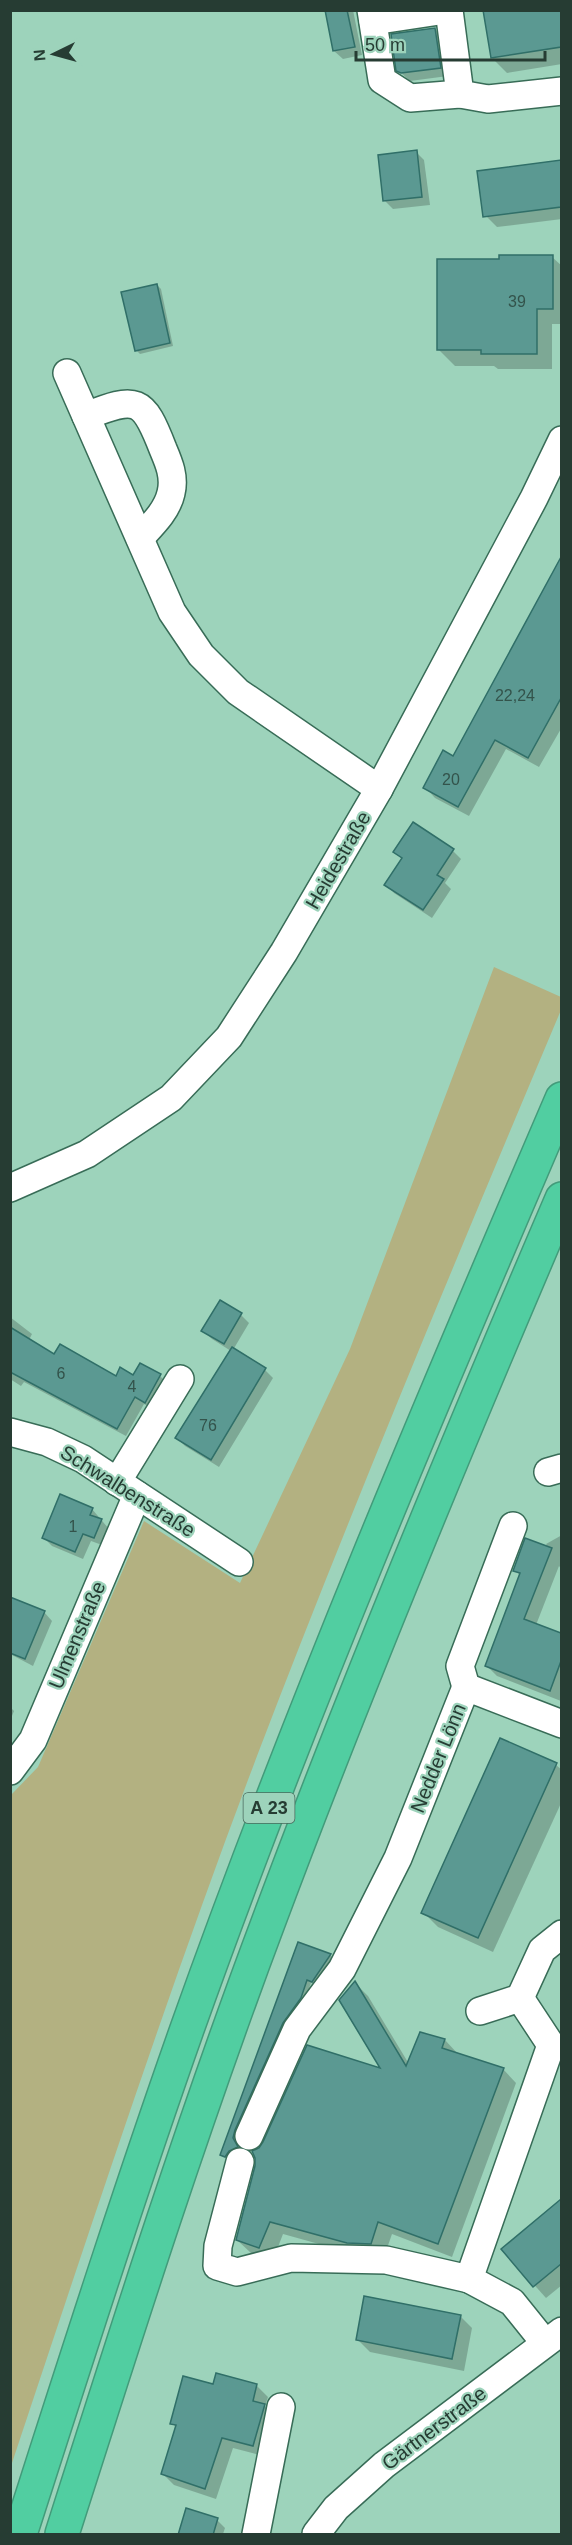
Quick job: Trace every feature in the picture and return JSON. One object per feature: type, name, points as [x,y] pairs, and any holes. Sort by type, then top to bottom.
[{"type":"highway","name":"A 23","points":[[20,2535],[118,2230],[187,2028],[262,1827],[332,1647],[442,1378],[561,1099]]},
{"type":"highway","name":"A 23","points":[[62,2535],[155,2243],[267,1925],[367,1666],[483,1382],[561,1199]]},
{"type":"street","points":[[460,94],[447,10],[372,16],[382,80],[410,98],[460,94],[488,99],[561,91]]},
{"type":"street","points":[[67,373],[172,612],[201,655],[238,692],[379,789]]},
{"type":"street","points":[[86,416],[119,403],[133,404],[145,410],[153,424],[172,473],[171,494],[160,516],[140,538]]},
{"type":"street","name":"Heidestraße","points":[[10,1188],[87,1154],[171,1098],[229,1037],[284,952],[379,789],[534,498],[561,440]]},
{"type":"street","name":"Ulmenstraße","points":[[10,1771],[33,1740],[127,1488],[180,1379]]},
{"type":"street","name":"Schwalbenstraße","points":[[10,1432],[47,1442],[83,1459],[239,1562]]},
{"type":"street","points":[[466,1687],[460,1666],[513,1526]]},
{"type":"street","name":"Nedder Lönn","points":[[249,2136],[297,2029],[342,1969],[398,1858],[466,1687],[561,1724]]},
{"type":"street","points":[[480,2011],[520,1998],[542,1950],[561,1934]]},
{"type":"street","points":[[469,2278],[551,2045],[520,1998]]},
{"type":"street","points":[[240,2162],[218,2246],[217,2266],[237,2272],[291,2258],[386,2260],[469,2278],[512,2302],[553,2337]]},
{"type":"street","name":"Gärtnerstraße","points":[[316,2535],[336,2508],[384,2465],[553,2337]]},
{"type":"street","points":[[259,2533],[281,2407]]},
{"type":"shaded area","points":[[494,967],[561,997],[561,1010],[444,1288],[257,1756],[161,2021],[11,2466],[11,1795],[38,1767],[144,1521],[240,1583],[350,1349]]},
{"type":"building","points":[[325,10],[347,10],[355,47],[333,51]]},
{"type":"building","points":[[483,10],[561,10],[561,47],[491,58]]},
{"type":"building","points":[[435,28],[441,68],[401,73],[396,71],[391,34]]},
{"type":"building","points":[[417,150],[422,197],[383,201],[378,155]]},
{"type":"building","points":[[561,160],[561,207],[483,217],[477,171]]},
{"type":"building","points":[[499,255],[553,255],[553,309],[537,309],[537,354],[481,354],[481,350],[437,350],[437,259],[499,259]]},
{"type":"building","points":[[157,284],[170,343],[135,351],[121,292]]},
{"type":"building","points":[[561,557],[561,698],[528,758],[495,740],[458,807],[423,788],[443,750],[453,756]]},
{"type":"building","points":[[413,822],[454,849],[437,875],[444,879],[423,910],[384,885],[402,858],[393,852]]},
{"type":"building","points":[[220,1300],[242,1313],[224,1344],[201,1331]]},
{"type":"building","points":[[10,1327],[54,1354],[60,1344],[116,1376],[120,1367],[133,1375],[140,1363],[161,1374],[145,1403],[135,1397],[117,1429],[10,1372]]},
{"type":"building","points":[[232,1347],[266,1368],[211,1460],[175,1438]]},
{"type":"building","points":[[60,1494],[93,1508],[90,1515],[102,1519],[94,1538],[83,1534],[75,1552],[42,1538]]},
{"type":"building","points":[[525,1538],[552,1548],[524,1619],[561,1633],[561,1661],[550,1691],[485,1666],[520,1573],[513,1571]]},
{"type":"building","points":[[10,1597],[45,1611],[25,1659],[10,1653]]},
{"type":"building","points":[[500,1738],[557,1763],[478,1938],[421,1913]]},
{"type":"building","points":[[298,1942],[331,1954],[312,1982],[307,1980],[301,1998],[283,2023],[235,2130],[233,2138],[238,2147],[229,2151],[225,2157],[220,2155]]},
{"type":"building","points":[[355,1981],[406,2066],[420,2032],[445,2039],[442,2048],[504,2068],[438,2244],[378,2222],[371,2244],[347,2243],[270,2222],[259,2248],[236,2240],[255,2166],[252,2151],[259,2148],[263,2142],[307,2045],[380,2068],[339,2000]]},
{"type":"building","points":[[561,2199],[561,2264],[533,2287],[501,2249]]},
{"type":"building","points":[[364,2296],[461,2315],[452,2359],[356,2340]]},
{"type":"building","points":[[216,2373],[257,2384],[253,2401],[265,2404],[253,2446],[222,2438],[205,2489],[161,2474],[176,2425],[170,2424],[183,2376],[213,2384]]},
{"type":"building","points":[[186,2508],[218,2518],[213,2535],[178,2535]]}]
